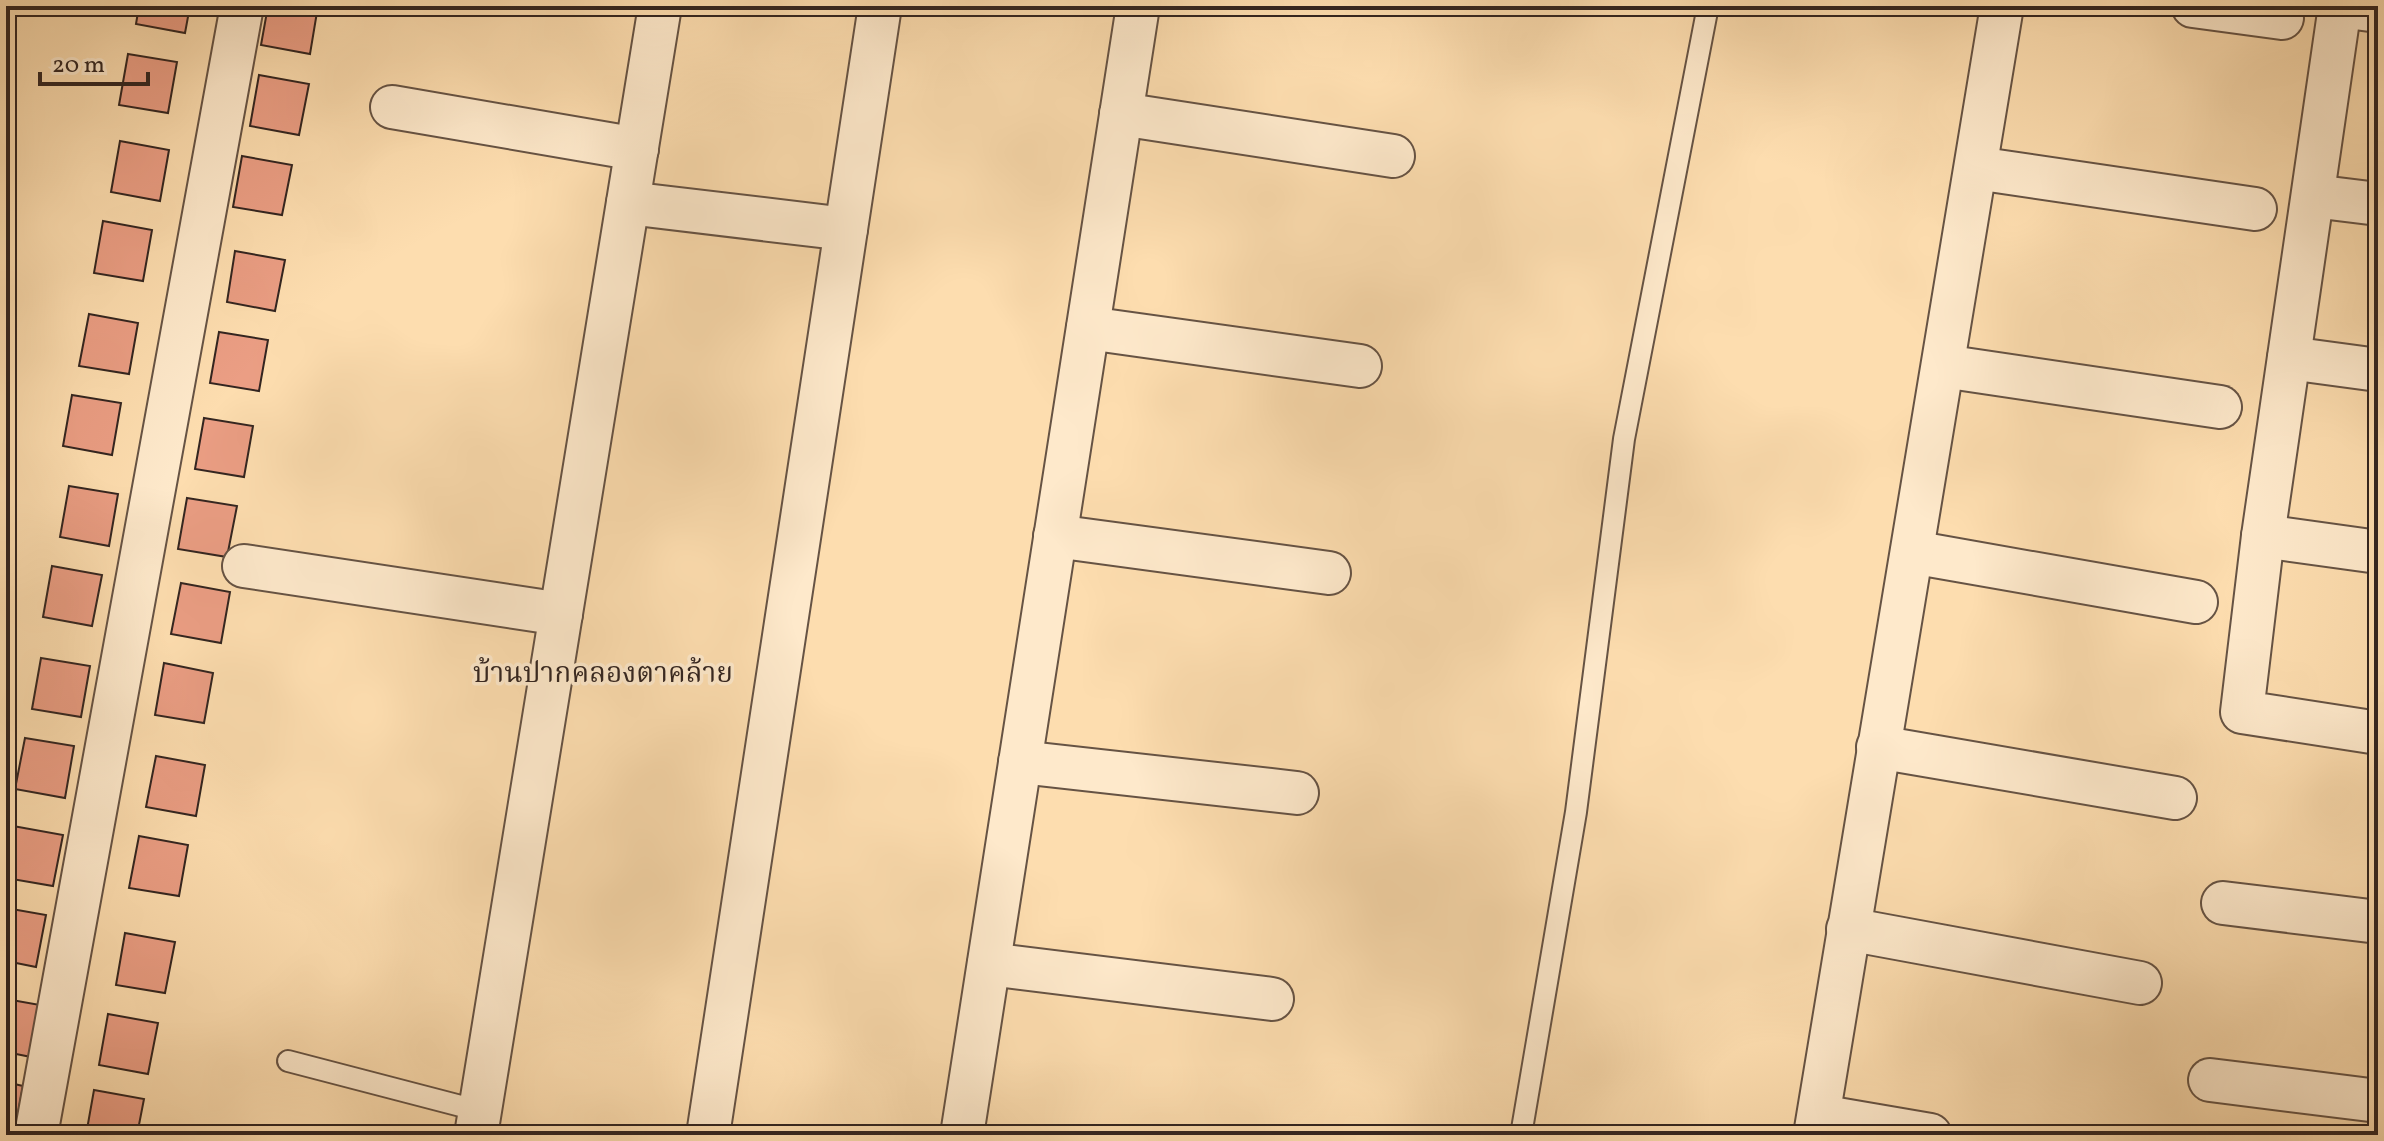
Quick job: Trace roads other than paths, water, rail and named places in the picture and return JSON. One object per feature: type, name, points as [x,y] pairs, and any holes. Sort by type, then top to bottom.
[{"type":"street","points":[[36,1135],[242,6]]},
{"type":"street","points":[[478,1123],[660,6]]},
{"type":"street","points":[[708,1135],[880,6]]},
{"type":"street","points":[[962,1135],[1138,6]]},
{"type":"street","points":[[1930,1135],[1817,1126],[2002,6]]},
{"type":"street","points":[[2193,6],[2282,18]]},
{"type":"street","points":[[2378,11],[2340,6],[2263,536],[2242,712],[2378,733]]},
{"type":"street","points":[[392,107],[637,149]]},
{"type":"street","points":[[1121,114],[1393,156]]},
{"type":"street","points":[[1976,168],[2255,209]]},
{"type":"street","points":[[2313,196],[2378,204]]},
{"type":"street","points":[[628,203],[846,229]]},
{"type":"street","points":[[1088,328],[1360,366]]},
{"type":"street","points":[[2289,358],[2378,370]]},
{"type":"street","points":[[1943,366],[2220,407]]},
{"type":"street","points":[[1055,536],[1329,573]]},
{"type":"street","points":[[2263,536],[2378,552]]},
{"type":"street","points":[[1912,552],[2196,602]]},
{"type":"street","points":[[244,566],[561,614]]},
{"type":"street","points":[[1878,747],[2175,798]]},
{"type":"street","points":[[1020,762],[1297,793]]},
{"type":"street","points":[[2223,903],[2378,922]]},
{"type":"street","points":[[1848,929],[2140,983]]},
{"type":"street","points":[[989,964],[1272,999]]},
{"type":"street","points":[[2210,1080],[2378,1101]]},
{"type":"lane","points":[[1521,1135],[1576,812],[1624,439],[1708,6]]},
{"type":"lane","points":[[288,1061],[478,1123]]},
{"type":"district","name":"บ้านปากคลองตาคล้าย","points":[[603,672]]}]
